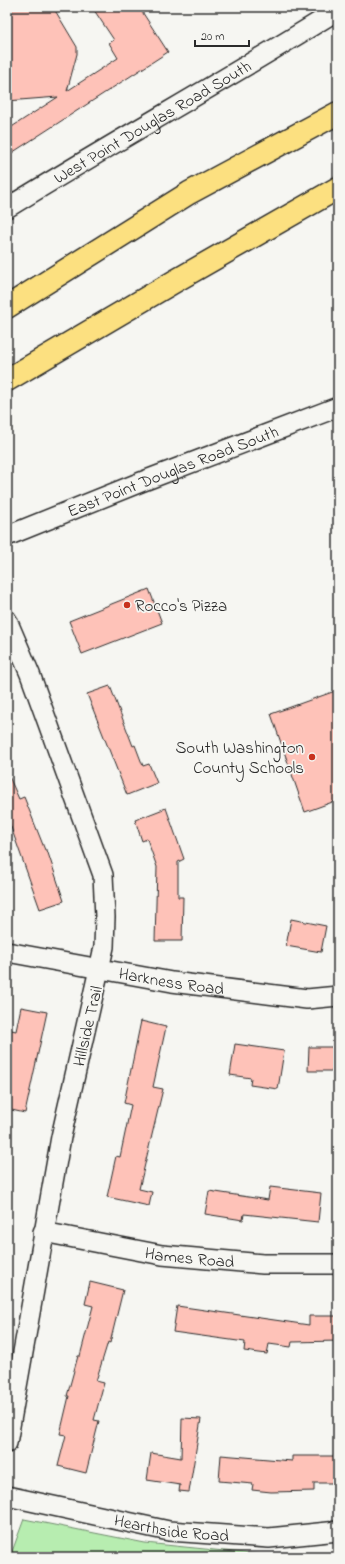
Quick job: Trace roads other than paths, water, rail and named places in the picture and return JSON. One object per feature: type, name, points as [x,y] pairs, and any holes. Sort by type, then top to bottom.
[{"type":"highway","points":[[7,307],[188,193],[338,113]]},
{"type":"highway","points":[[7,380],[177,280],[338,188]]},
{"type":"street","name":"West Point Douglas Road South","points":[[7,208],[118,140],[264,56],[338,10]]},
{"type":"street","name":"East Point Douglas Road South","points":[[7,536],[141,482],[338,407]]},
{"type":"street","name":"Hillside Trail","points":[[7,620],[30,674],[103,875],[105,940],[100,968],[61,1137],[43,1232],[7,1443]]},
{"type":"street","name":"Harkness Road","points":[[7,952],[172,982],[307,999],[338,996]]},
{"type":"street","name":"Hames Road","points":[[43,1232],[162,1255],[263,1264],[338,1264]]},
{"type":"street","name":"Hearthside Road","points":[[7,1496],[169,1531],[269,1538],[338,1531]]},
{"type":"place","name":"Rocco's Pizza","points":[[127,605]]},
{"type":"place","name":"South Washington County Schools","points":[[312,757]]}]
